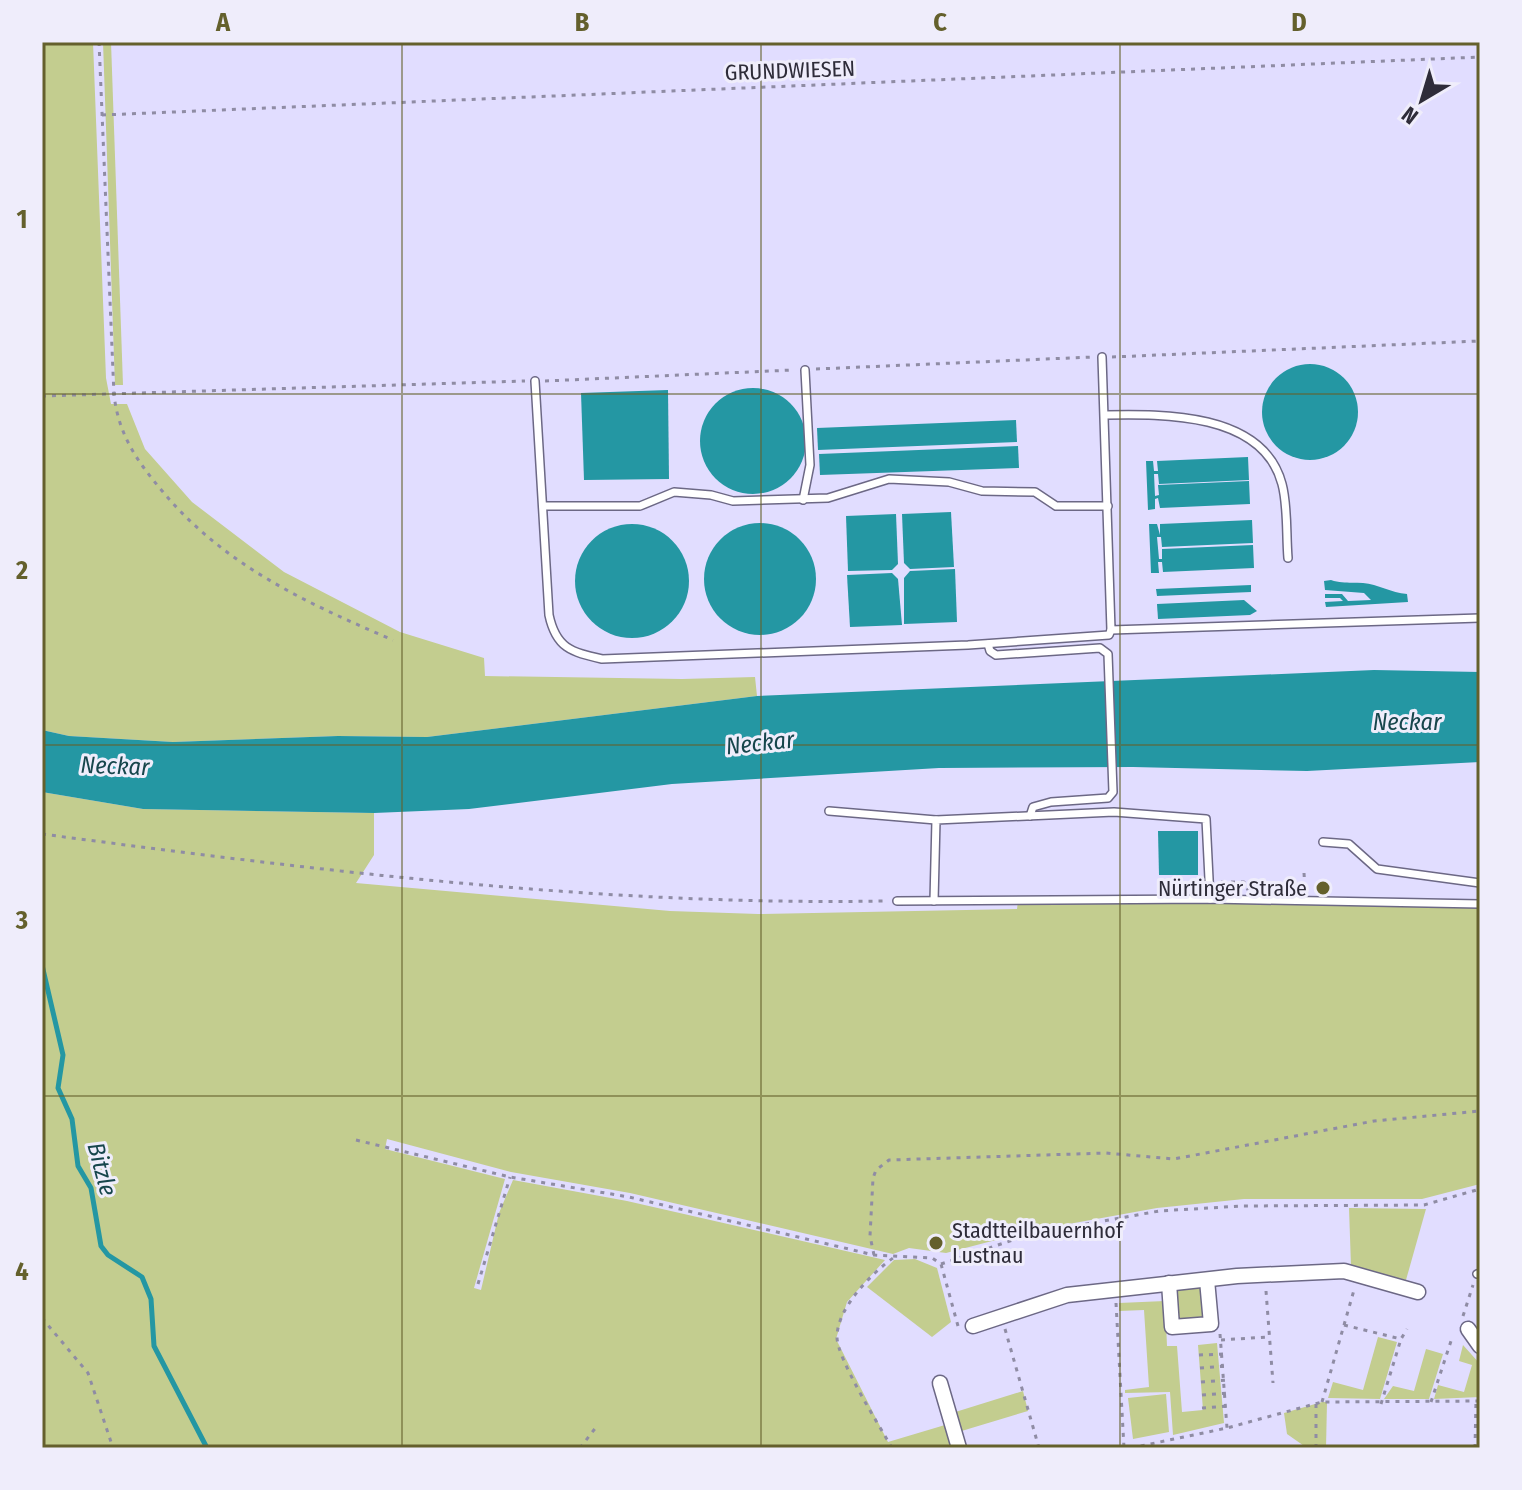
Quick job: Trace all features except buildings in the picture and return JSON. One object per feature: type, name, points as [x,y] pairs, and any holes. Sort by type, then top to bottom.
[{"type":"street","points":[[966,1329],[1067,1295],[1115,1287],[1344,1271],[1418,1292]]},
{"type":"street","points":[[1169,1283],[1172,1327],[1211,1324],[1207,1280]]},
{"type":"street","points":[[1464,1326],[1480,1346]]},
{"type":"street","points":[[940,1383],[959,1448]]},
{"type":"lane","points":[[535,381],[549,615],[554,636],[575,653],[602,659],[988,644],[1109,635],[1111,630],[1102,357]]},
{"type":"lane","points":[[803,500],[810,465],[805,370]]},
{"type":"lane","points":[[1105,415],[1196,417],[1223,426],[1269,457],[1282,483],[1288,558]]},
{"type":"lane","points":[[543,506],[640,506],[674,492],[711,495],[733,501],[803,500],[828,498],[889,479],[949,482],[982,491],[1035,492],[1056,506],[1108,506]]},
{"type":"lane","points":[[1111,630],[1480,618]]},
{"type":"lane","points":[[988,644],[990,651],[996,655],[1106,649],[1113,792],[1108,798],[1051,802],[1033,807],[1030,816]]},
{"type":"lane","points":[[829,811],[936,820],[1114,812],[1206,819],[1210,899]]},
{"type":"lane","points":[[934,901],[936,820]]},
{"type":"lane","points":[[1323,842],[1349,844],[1377,869],[1480,883]]},
{"type":"lane","points":[[897,901],[1210,899],[1480,904]]},
{"type":"path","points":[[99,42],[114,395],[120,427],[132,455],[181,513],[236,562],[308,603],[393,640]]},
{"type":"path","name":"GRUNDWIESEN","points":[[102,115],[1480,57]]},
{"type":"path","points":[[42,396],[114,395]]},
{"type":"path","points":[[42,834],[360,875],[586,894],[755,904],[897,901]]},
{"type":"path","points":[[1304,873],[1305,901]]},
{"type":"path","points":[[1209,882],[1244,882],[1249,900]]},
{"type":"path","points":[[874,1255],[870,1236],[873,1178],[876,1170],[889,1160],[1106,1153],[1174,1159],[1374,1121],[1480,1111]]},
{"type":"path","points":[[356,1140],[510,1177],[629,1197],[874,1255],[918,1255],[941,1264],[1031,1234],[1159,1211],[1242,1206],[1424,1205],[1480,1189]]},
{"type":"path","points":[[478,1284],[510,1177]]},
{"type":"path","points":[[892,1448],[836,1339],[840,1317],[865,1285],[895,1257]]},
{"type":"path","points":[[941,1264],[966,1329]]},
{"type":"path","points":[[1265,1275],[1273,1383]]},
{"type":"path","points":[[1115,1287],[1124,1448]]},
{"type":"path","points":[[1322,1402],[1353,1294]]},
{"type":"path","points":[[1464,1326],[1469,1296]]},
{"type":"path","points":[[1001,1316],[1039,1448]]},
{"type":"path","points":[[42,1318],[88,1373],[113,1448]]},
{"type":"path","points":[[1344,1325],[1401,1339]]},
{"type":"path","points":[[1381,1404],[1407,1329]]},
{"type":"path","points":[[1220,1334],[1228,1406],[1227,1428]]},
{"type":"path","points":[[1221,1340],[1270,1336]]},
{"type":"path","points":[[1431,1402],[1451,1341]]},
{"type":"path","points":[[1199,1355],[1224,1354]]},
{"type":"path","points":[[1200,1368],[1225,1366]]},
{"type":"path","points":[[1201,1382],[1226,1380]]},
{"type":"path","points":[[1438,1382],[1444,1383]]},
{"type":"path","points":[[1202,1395],[1227,1394]]},
{"type":"path","points":[[1131,1448],[1227,1428],[1322,1402],[1478,1401],[1475,1448]]},
{"type":"path","points":[[1316,1404],[1316,1448]]},
{"type":"path","points":[[1202,1408],[1228,1406]]},
{"type":"path","points":[[580,1448],[597,1426]]},
{"type":"shaded area","points":[[42,42],[93,42],[106,378],[111,404],[127,404],[145,449],[192,502],[284,572],[400,632],[484,658],[485,676],[755,677],[757,696],[427,737],[338,736],[173,742],[69,736],[42,730]]},
{"type":"shaded area","points":[[103,42],[111,42],[123,385],[115,385]]},
{"type":"shaded area","points":[[42,792],[143,809],[374,813],[374,855],[356,883],[670,911],[758,914],[1017,909],[1018,901],[1480,904],[1480,1184],[1422,1199],[1244,1199],[1157,1208],[1030,1231],[946,1253],[909,1248],[893,1254],[630,1193],[511,1172],[387,1139],[385,1149],[505,1179],[474,1288],[481,1290],[499,1213],[513,1180],[627,1201],[885,1260],[847,1302],[836,1339],[888,1442],[945,1425],[953,1448],[42,1448]]},
{"type":"shaded area","points":[[1349,1208],[1426,1209],[1406,1280],[1351,1266]]},
{"type":"shaded area","points":[[915,1259],[937,1268],[951,1322],[932,1337],[867,1287],[894,1260]]},
{"type":"shaded area","points":[[1201,1287],[1204,1317],[1178,1319],[1176,1289]]},
{"type":"shaded area","points":[[1165,1301],[1167,1346],[1177,1346],[1182,1412],[1203,1410],[1198,1345],[1217,1343],[1224,1423],[1173,1435],[1170,1392],[1125,1393],[1125,1390],[1149,1387],[1144,1310],[1119,1311],[1119,1303]]},
{"type":"shaded area","points":[[1378,1337],[1397,1342],[1380,1399],[1328,1398],[1333,1382],[1363,1390]]},
{"type":"shaded area","points":[[1463,1345],[1480,1364],[1480,1397],[1434,1399],[1438,1385],[1464,1392],[1472,1365],[1459,1361]]},
{"type":"shaded area","points":[[1426,1349],[1443,1354],[1429,1399],[1384,1399],[1393,1386],[1414,1391]]},
{"type":"shaded area","points":[[1023,1391],[1028,1411],[955,1433],[949,1414]]},
{"type":"shaded area","points":[[1166,1394],[1169,1432],[1133,1439],[1128,1398]]},
{"type":"shaded area","points":[[1327,1402],[1326,1448],[1307,1448],[1287,1434],[1284,1413]]},
{"type":"water","points":[[1310,364],[1328,368],[1344,378],[1354,394],[1358,412],[1354,430],[1344,446],[1328,456],[1310,460],[1292,456],[1276,446],[1266,430],[1262,412],[1266,394],[1276,378],[1292,368]]},
{"type":"water","points":[[753,388],[773,392],[791,403],[802,421],[806,441],[802,461],[791,479],[773,490],[753,494],[733,490],[715,479],[704,461],[700,441],[704,421],[715,403],[733,392]]},
{"type":"water","points":[[668,390],[669,479],[584,480],[581,393]]},
{"type":"water","points":[[1016,420],[1017,442],[818,450],[817,428]]},
{"type":"water","points":[[1018,446],[1019,468],[820,475],[819,454]]},
{"type":"water","points":[[1248,457],[1249,480],[1159,484],[1158,474],[1154,474],[1155,496],[1159,495],[1158,485],[1249,481],[1250,504],[1160,508],[1158,498],[1155,499],[1155,509],[1148,510],[1146,461],[1153,461],[1154,471],[1158,471],[1157,461]]},
{"type":"water","points":[[951,512],[954,567],[910,569],[904,563],[902,514]]},
{"type":"water","points":[[896,514],[898,564],[892,570],[848,571],[846,516]]},
{"type":"water","points":[[1252,520],[1253,543],[1162,547],[1161,537],[1157,537],[1159,559],[1162,559],[1162,549],[1253,545],[1254,568],[1163,572],[1162,562],[1158,562],[1159,573],[1151,573],[1149,524],[1157,524],[1160,535],[1160,524]]},
{"type":"water","points":[[760,523],[782,527],[800,539],[812,557],[816,579],[812,601],[800,619],[782,631],[760,635],[738,631],[720,619],[708,601],[704,579],[708,557],[720,539],[738,527]]},
{"type":"water","points":[[632,524],[654,528],[673,540],[685,559],[689,581],[685,603],[673,622],[654,634],[632,638],[610,634],[591,622],[579,603],[575,581],[579,559],[591,540],[610,528]]},
{"type":"water","points":[[955,569],[957,622],[904,624],[904,578],[910,571]]},
{"type":"water","points":[[892,573],[898,579],[902,625],[850,627],[847,575]]},
{"type":"water","points":[[1324,581],[1369,584],[1407,594],[1408,602],[1326,607],[1325,602],[1343,601],[1340,598],[1325,598],[1325,594],[1342,594],[1348,601],[1371,600],[1364,593],[1325,590]]},
{"type":"water","points":[[1251,585],[1251,592],[1157,596],[1156,589]]},
{"type":"water","points":[[1244,600],[1257,611],[1250,615],[1158,619],[1157,604]]},
{"type":"water","name":"Neckar","points":[[1374,670],[1480,672],[1480,762],[1307,771],[1133,767],[939,768],[672,784],[469,809],[374,813],[143,809],[42,792],[42,730],[69,736],[173,742],[338,736],[427,737],[757,696]]},
{"type":"water","points":[[1158,831],[1198,831],[1198,875],[1159,875]]},
{"type":"waterway","name":"Bitzle","points":[[42,965],[63,1055],[58,1088],[72,1119],[78,1166],[91,1188],[101,1246],[108,1255],[142,1277],[151,1299],[154,1346],[207,1448]]},
{"type":"place","name":"Nürtinger Straße","points":[[1323,888]]},
{"type":"place","name":"Stadtteilbauernhof Lustnau","points":[[936,1243]]}]
